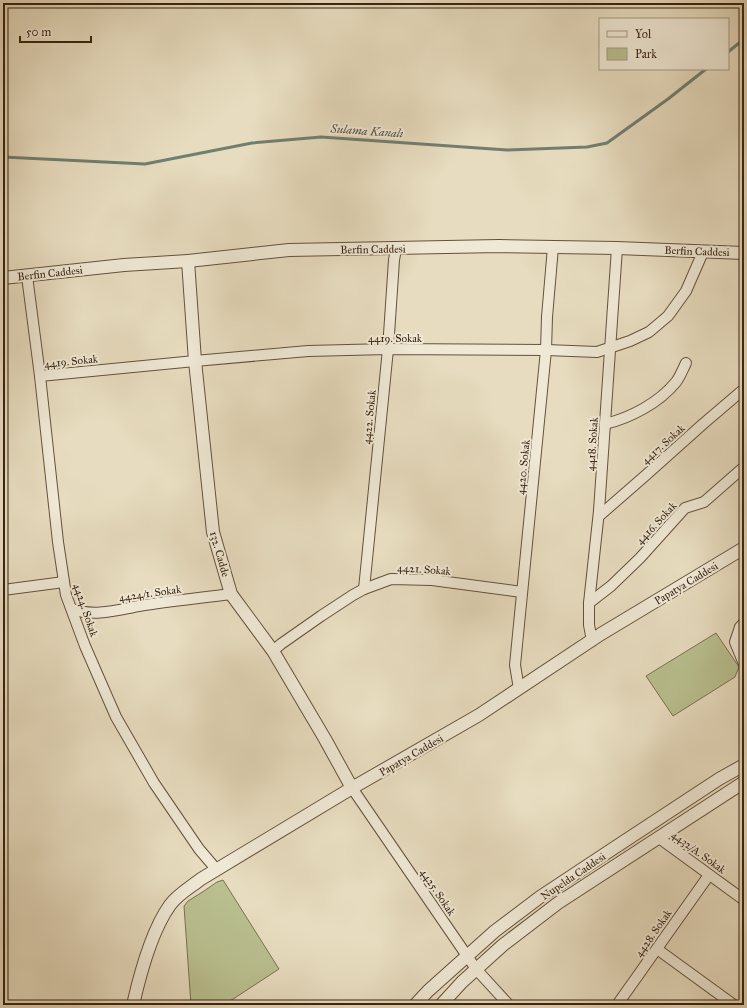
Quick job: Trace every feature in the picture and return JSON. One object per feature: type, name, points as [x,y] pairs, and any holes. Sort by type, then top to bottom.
[{"type":"street","name":"Berfin Caddesi","points":[[3,278],[289,250],[499,246],[617,248],[744,253]]},
{"type":"street","name":"4420. Sokak","points":[[519,689],[515,665],[546,350],[547,317],[553,247]]},
{"type":"street","name":"4418. Sokak","points":[[592,641],[589,625],[589,603],[598,516],[617,248]]},
{"type":"street","name":"4422. Sokak","points":[[364,589],[388,349],[396,249]]},
{"type":"street","name":"4419. Sokak","points":[[40,376],[308,351],[388,349],[546,350],[597,352],[630,341],[649,332],[668,316],[686,291],[703,252]]},
{"type":"street","name":"132. Cadde","points":[[188,261],[195,361],[212,532],[231,594],[273,651],[352,788]]},
{"type":"street","name":"4424. Sokak","points":[[27,276],[40,376],[58,542],[66,595],[85,646],[116,717],[154,783],[199,849],[216,870]]},
{"type":"street","points":[[605,424],[618,421],[657,401],[677,382],[686,363]]},
{"type":"street","name":"4417. Sokak","points":[[598,516],[744,390]]},
{"type":"street","name":"4416. Sokak","points":[[589,603],[611,586],[640,558],[685,508],[704,502],[744,467]]},
{"type":"street","name":"Papatya Caddesi","points":[[133,1005],[152,941],[165,914],[171,904],[180,895],[201,879],[352,788],[479,715],[592,641],[744,548]]},
{"type":"street","name":"4421. Sokak","points":[[273,651],[321,616],[364,589],[391,579],[432,580],[522,592]]},
{"type":"street","points":[[3,590],[64,582]]},
{"type":"street","name":"4424/1. Sokak","points":[[72,609],[78,611],[103,613],[139,606],[231,594]]},
{"type":"street","points":[[744,623],[740,627],[735,642],[744,664]]},
{"type":"street","name":"Nupelda Caddesi","points":[[416,1005],[428,991],[495,931],[540,897],[719,779],[744,765]]},
{"type":"street","name":"Nupelda Caddesi","points":[[441,1005],[462,982],[503,945],[558,903],[744,782]]},
{"type":"street","name":"4425. Sokak","points":[[352,788],[476,969],[509,1005]]},
{"type":"street","name":"4432/A. Sokak","points":[[659,838],[744,900]]},
{"type":"street","name":"4428. Sokak","points":[[616,1005],[709,875]]},
{"type":"street","points":[[656,949],[734,1005]]},
{"type":"green space","points":[[716,633],[739,667],[735,677],[673,716],[646,676]]},
{"type":"green space","points":[[223,880],[279,969],[224,1005],[191,1005],[184,906],[188,901],[217,882]]},
{"type":"waterway","name":"Sulama Kanalı","points":[[729,51],[744,39]]},
{"type":"waterway","name":"Sulama Kanalı","points":[[3,157],[145,164],[252,143],[321,137],[507,150],[587,147],[607,143],[668,99],[705,70]]}]
